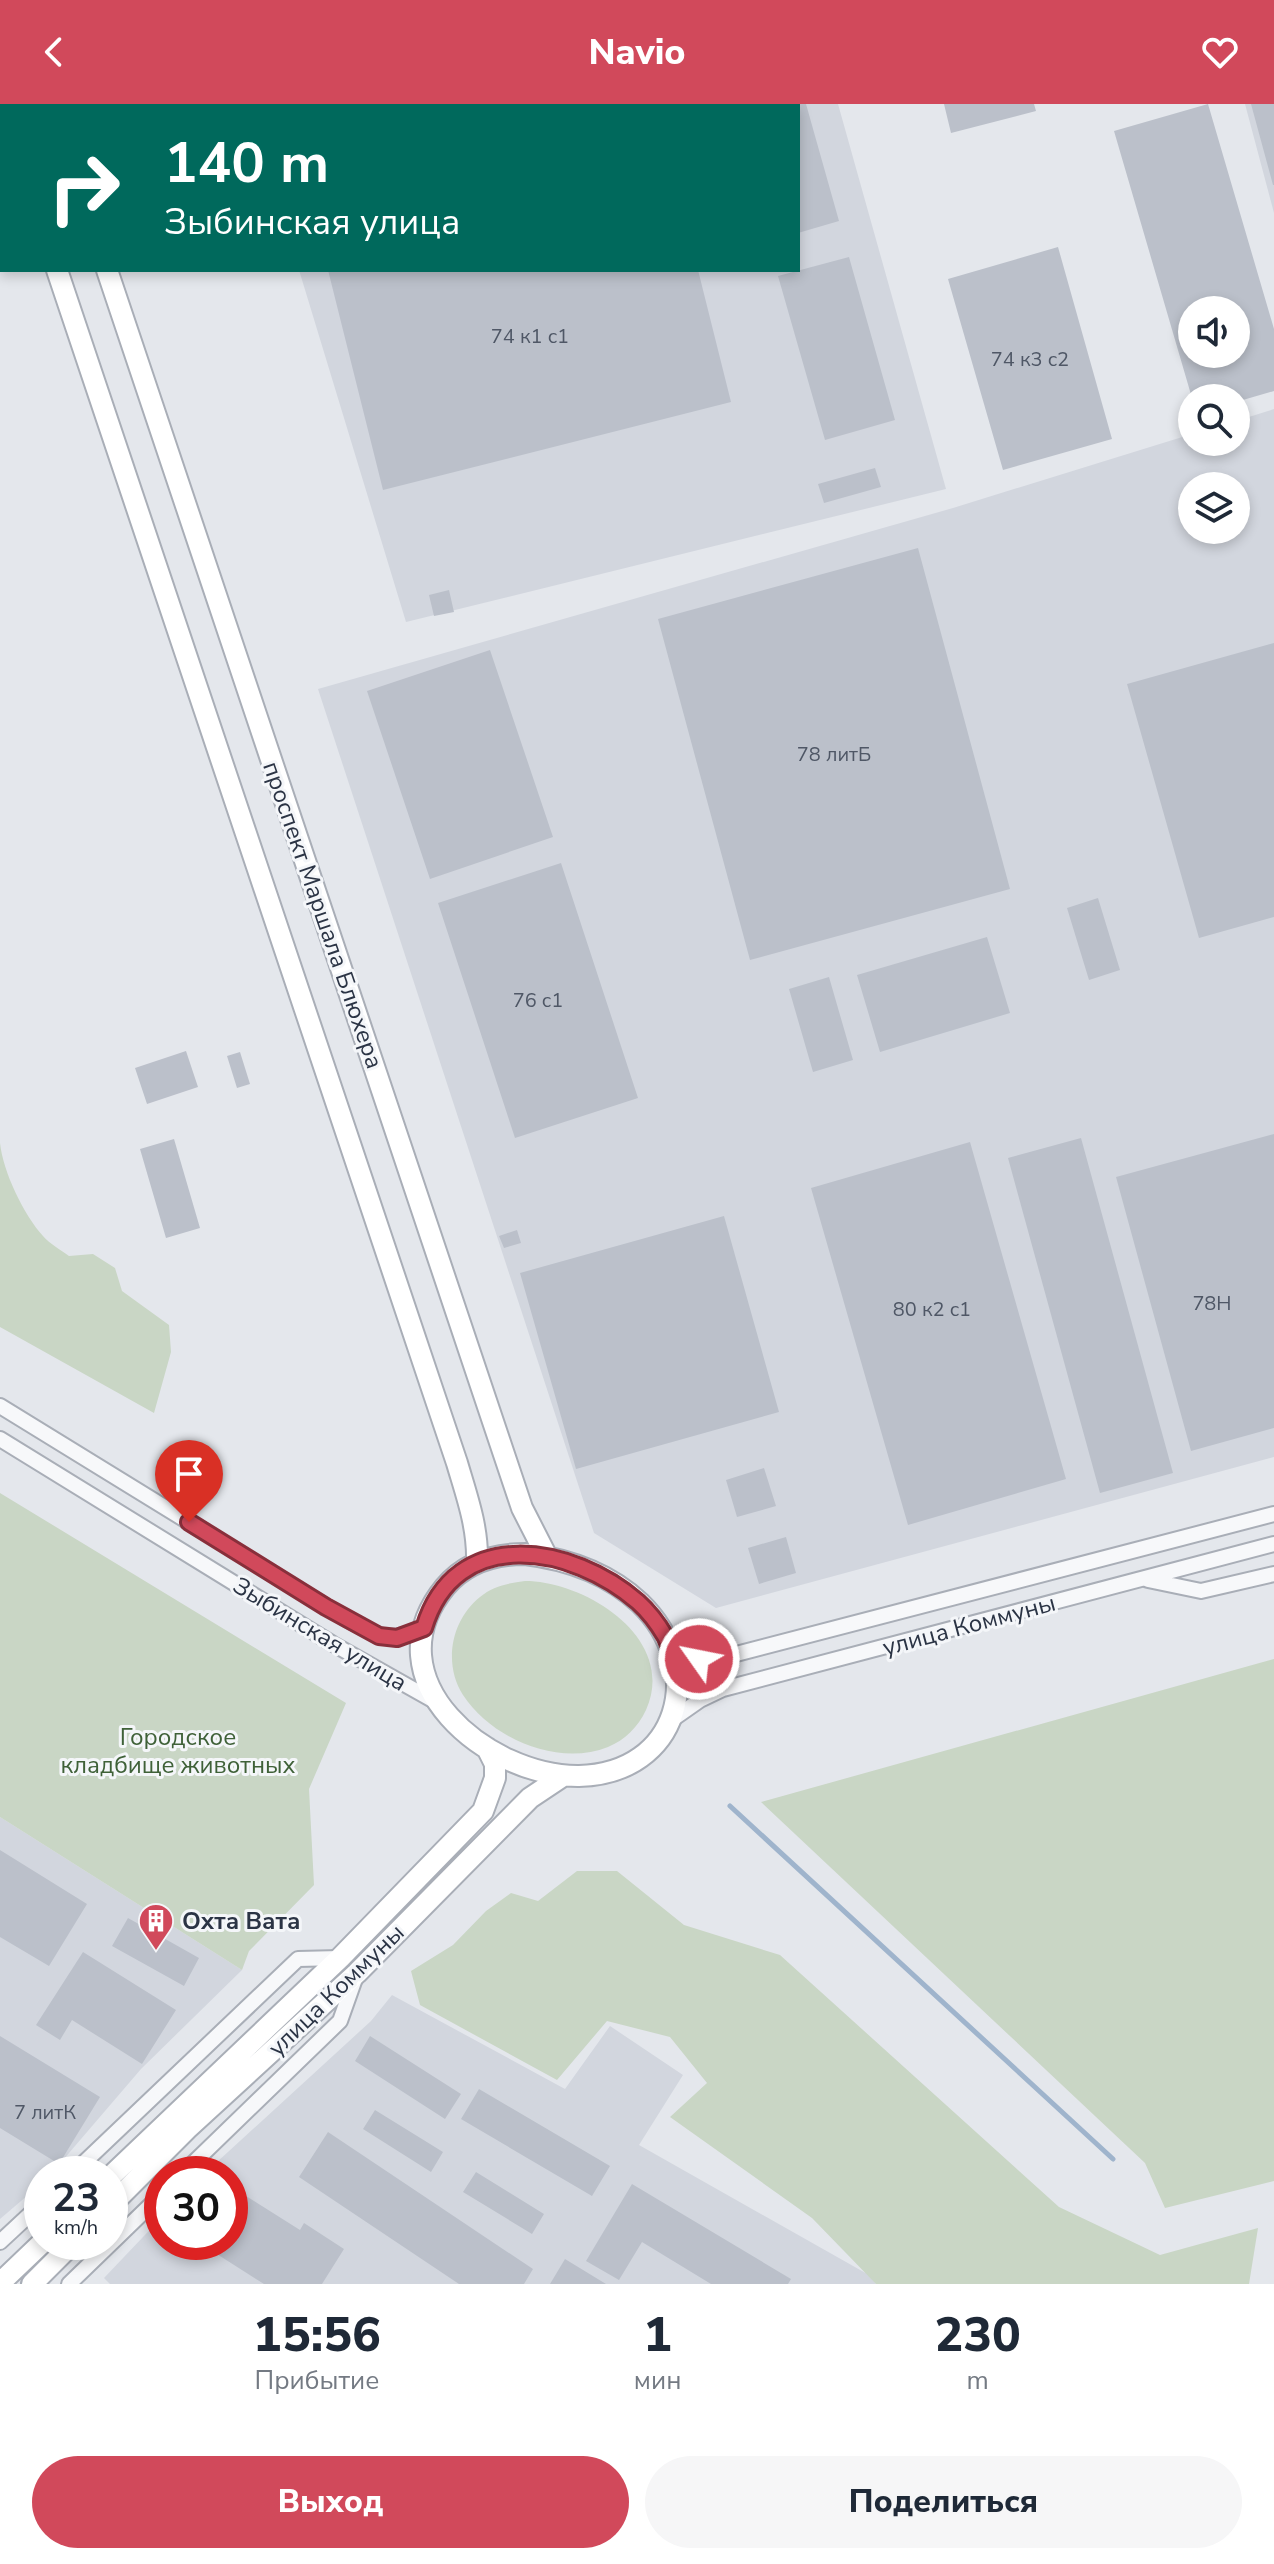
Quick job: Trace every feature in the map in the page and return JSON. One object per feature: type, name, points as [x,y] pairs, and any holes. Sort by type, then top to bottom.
[{"type":"street","name":"проспект Маршала Блюхера","points":[[58,272],[457,1463],[476,1529],[477,1562]]},
{"type":"street","name":"проспект Маршала Блюхера","points":[[108,272],[522,1508],[547,1557]]},
{"type":"street","name":"Зыбинская улица","points":[[0,1406],[369,1631],[379,1636],[397,1638],[424,1628]]},
{"type":"street","name":"Зыбинская улица","points":[[0,1439],[333,1644],[436,1702]]},
{"type":"street","name":"улица Коммуны","points":[[671,1648],[699,1659],[717,1659],[1274,1514]]},
{"type":"street","name":"улица Коммуны","points":[[670,1721],[700,1700],[723,1689],[1274,1544]]},
{"type":"street","points":[[515,1554],[547,1557],[584,1568],[632,1598],[659,1626],[671,1648],[678,1686],[670,1721],[650,1750],[633,1763],[599,1774],[563,1776],[528,1768],[487,1748],[460,1727],[436,1702],[427,1683],[421,1637],[441,1592],[456,1575],[477,1562],[515,1554]]},
{"type":"street","points":[[1144,1579],[1201,1591],[1274,1574]]},
{"type":"street","name":"улица Коммуны","points":[[128,2160],[340,1958],[483,1811],[495,1778],[495,1764],[487,1748]]},
{"type":"street","name":"улица Коммуны","points":[[128,2188],[187,2129],[357,1973],[530,1798],[563,1776]]},
{"type":"street","points":[[91,2156],[298,1959],[340,1958]]},
{"type":"street","points":[[201,2156],[340,2021],[357,1973]]},
{"type":"street","points":[[69,2284],[144,2211]]},
{"type":"street","points":[[0,2242],[24,2220]]},
{"type":"street","points":[[0,2283],[24,2260]]},
{"type":"street","points":[[32,2284],[56,2260]]},
{"type":"shaded area","points":[[800,104],[838,104],[946,489],[406,622],[300,272],[800,272]]},
{"type":"shaded area","points":[[1245,104],[1274,104],[1274,213]]},
{"type":"shaded area","points":[[1274,409],[1274,1457],[716,1608],[594,1533],[318,689],[953,508],[1178,438],[1178,456],[1250,456],[1250,417]]},
{"type":"shaded area","points":[[0,1817],[242,1970],[141,2069],[66,2156],[24,2156],[24,2198],[0,2219]]},
{"type":"shaded area","points":[[392,1995],[565,2089],[610,2026],[683,2075],[639,2145],[869,2275],[876,2284],[110,2284],[104,2278],[121,2260],[128,2260],[128,2253],[144,2236],[144,2260],[248,2260],[248,2156],[224,2156],[371,2021]]},
{"type":"green space","points":[[0,1143],[5,1167],[16,1192],[43,1236],[69,1256],[93,1254],[115,1268],[122,1291],[169,1325],[171,1352],[154,1413],[0,1327]]},
{"type":"green space","name":"Городское кладбище животных","points":[[0,1493],[346,1703],[309,1789],[314,1885],[249,1951],[242,1970],[0,1817]]},
{"type":"green space","points":[[525,1581],[574,1591],[598,1603],[620,1618],[638,1638],[649,1659],[652,1684],[643,1716],[620,1741],[589,1752],[568,1754],[548,1751],[508,1736],[476,1711],[463,1695],[453,1670],[452,1656],[462,1618],[490,1590]]},
{"type":"green space","points":[[1274,1659],[1274,2181],[1165,2208],[1145,2163],[761,1802]]},
{"type":"green space","points":[[577,1871],[617,1871],[684,1925],[780,1955],[1059,2207],[1160,2255],[1258,2228],[1249,2284],[876,2284],[812,2218],[670,2117],[707,2083],[670,2037],[607,2021],[557,2080],[420,2005],[411,1971],[453,1945],[486,1911],[511,1893],[538,1901]]},
{"type":"building","points":[[800,104],[806,104],[839,221],[800,232]]},
{"type":"building","points":[[944,104],[1034,104],[1036,111],[951,133]]},
{"type":"building","points":[[1208,104],[1274,329],[1274,391],[1250,398],[1250,384],[1188,384],[1183,368],[1250,368],[1250,296],[1178,296],[1178,350],[1114,131]]},
{"type":"building","points":[[1251,104],[1274,104],[1274,185],[1273,185]]},
{"type":"building","points":[[1058,247],[1112,439],[1003,470],[948,279]]},
{"type":"building","points":[[849,257],[895,420],[825,440],[778,276]]},
{"type":"building","points":[[328,272],[698,272],[731,402],[383,490]]},
{"type":"building","points":[[875,468],[881,487],[824,503],[818,484]]},
{"type":"building","points":[[918,548],[1010,889],[750,960],[658,619]]},
{"type":"building","points":[[449,590],[454,612],[434,616],[429,595]]},
{"type":"building","points":[[1274,643],[1274,917],[1199,938],[1127,684]]},
{"type":"building","points":[[490,650],[553,837],[430,879],[367,691]]},
{"type":"building","points":[[561,863],[638,1098],[515,1138],[438,903]]},
{"type":"building","points":[[1098,898],[1120,970],[1089,980],[1067,908]]},
{"type":"building","points":[[987,937],[1010,1013],[880,1052],[857,975]]},
{"type":"building","points":[[829,977],[853,1060],[813,1072],[789,989]]},
{"type":"building","points":[[186,1051],[198,1087],[147,1104],[135,1068]]},
{"type":"building","points":[[240,1052],[250,1084],[237,1088],[227,1056]]},
{"type":"building","points":[[1274,1134],[1274,1428],[1191,1451],[1116,1177]]},
{"type":"building","points":[[1081,1138],[1173,1473],[1100,1493],[1008,1158]]},
{"type":"building","points":[[174,1139],[200,1228],[166,1238],[140,1149]]},
{"type":"building","points":[[970,1142],[1066,1479],[908,1525],[811,1188]]},
{"type":"building","points":[[724,1216],[779,1412],[576,1469],[520,1273]]},
{"type":"building","points":[[517,1230],[521,1243],[504,1248],[499,1236]]},
{"type":"building","points":[[764,1468],[776,1506],[737,1517],[726,1480]]},
{"type":"building","points":[[786,1537],[796,1573],[759,1584],[748,1548]]},
{"type":"building","points":[[0,1850],[87,1904],[49,1966],[0,1937]]},
{"type":"building","name":"Охта Вата","points":[[128,1918],[199,1958],[184,1986],[112,1946]]},
{"type":"building","points":[[83,1952],[176,2010],[142,2064],[72,2020],[60,2040],[36,2025]]},
{"type":"building","points":[[0,2036],[100,2097],[64,2156],[46,2156],[0,2128]]},
{"type":"building","points":[[370,2036],[461,2094],[445,2119],[355,2061]]},
{"type":"building","points":[[479,2089],[610,2166],[592,2196],[461,2119]]},
{"type":"building","points":[[375,2110],[443,2152],[431,2172],[363,2129]]},
{"type":"building","points":[[328,2132],[533,2269],[524,2284],[459,2284],[299,2177]]},
{"type":"building","points":[[476,2172],[544,2214],[532,2234],[463,2192]]},
{"type":"building","points":[[632,2184],[791,2279],[788,2284],[711,2284],[642,2242],[619,2280],[586,2261]]},
{"type":"building","points":[[248,2197],[300,2230],[304,2223],[344,2249],[322,2284],[264,2284],[226,2260],[248,2260]]},
{"type":"building","points":[[565,2259],[606,2284],[550,2284]]},
{"type":"waterway","points":[[730,1806],[1113,2159]]},
{"type":"place","name":"Охта Вата","points":[[156,1952]]},
{"type":"route","points":[[189,1522],[379,1636],[397,1638],[424,1628],[436,1599],[447,1584],[477,1562],[497,1556],[525,1554],[564,1560],[610,1582],[640,1603],[659,1626],[671,1648],[699,1659]]}]
